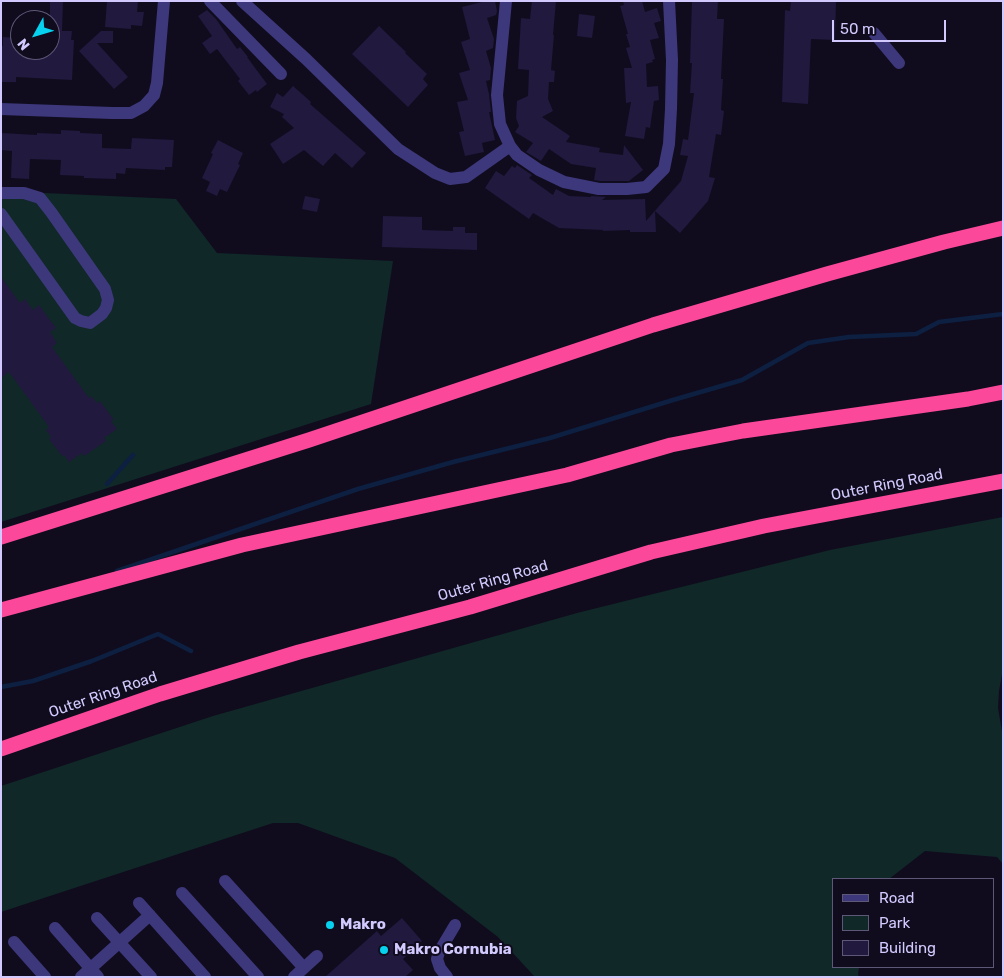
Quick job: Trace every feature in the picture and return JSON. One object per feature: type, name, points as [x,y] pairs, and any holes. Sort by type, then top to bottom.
[{"type":"highway","points":[[1,537],[309,440],[653,325],[827,274],[1003,228]]},
{"type":"highway","points":[[1,610],[242,545],[567,474],[671,445],[743,431],[968,399],[1003,392]]},
{"type":"highway","name":"Outer Ring Road","points":[[1,749],[169,691],[299,652],[470,607],[651,552],[764,526],[1003,481]]},
{"type":"street","points":[[1,109],[130,113],[144,106],[154,95],[157,83],[164,1]]},
{"type":"street","points":[[210,1],[281,74]]},
{"type":"street","points":[[242,1],[306,59],[398,149],[435,173],[450,179],[466,177],[510,146]]},
{"type":"street","points":[[506,1],[497,95],[500,124],[510,146],[517,155],[539,170],[564,182],[599,189],[646,187],[664,169],[669,144],[672,60],[669,1]]},
{"type":"street","points":[[874,33],[899,63]]},
{"type":"street","points":[[1,193],[24,193],[40,198],[106,290],[108,300],[102,314],[90,323],[75,318],[1,214]]},
{"type":"street","points":[[225,881],[299,972],[318,956]]},
{"type":"street","points":[[182,893],[258,977]]},
{"type":"street","points":[[139,903],[205,977]]},
{"type":"street","points":[[55,928],[90,974],[120,942],[150,915]]},
{"type":"street","points":[[97,918],[152,977]]},
{"type":"street","points":[[447,977],[440,968],[439,952],[455,926]]},
{"type":"street","points":[[14,942],[45,977]]},
{"type":"green space","points":[[1,191],[176,199],[217,253],[393,261],[371,404],[1,522]]},
{"type":"green space","points":[[1003,517],[1003,669],[998,708],[1003,737],[1003,864],[997,857],[925,851],[890,878],[832,878],[832,968],[859,968],[858,975],[860,977],[535,977],[498,937],[395,858],[298,823],[273,823],[1,912],[1,786],[213,716],[577,613],[830,550]]},
{"type":"building","points":[[50,1],[63,1],[62,31],[72,31],[71,40],[74,40],[72,80],[16,77],[16,82],[1,82],[1,46],[3,46],[3,37],[10,38],[10,60],[60,60],[60,10],[50,10]]},
{"type":"building","points":[[107,1],[138,1],[137,12],[144,12],[142,26],[131,25],[131,29],[105,27]]},
{"type":"building","points":[[486,1],[495,1],[497,11],[496,15],[487,18],[494,39],[493,48],[486,51],[491,68],[490,80],[486,81],[491,112],[489,112],[495,140],[482,143],[484,152],[465,156],[459,132],[464,131],[457,102],[468,100],[459,73],[470,70],[461,42],[470,39],[462,7]]},
{"type":"building","points":[[532,1],[556,1],[551,70],[555,71],[554,82],[549,82],[548,99],[553,111],[542,117],[570,136],[566,142],[600,148],[599,152],[623,155],[624,145],[643,170],[629,181],[594,180],[596,168],[571,164],[549,149],[541,161],[526,152],[533,143],[515,132],[519,126],[516,118],[517,101],[528,96],[529,70],[518,69],[521,18],[530,19]]},
{"type":"building","points":[[623,1],[642,1],[645,12],[657,8],[661,21],[654,23],[659,38],[650,40],[655,59],[652,60],[653,62],[646,64],[647,87],[658,86],[659,100],[654,101],[650,128],[646,127],[644,139],[625,136],[631,102],[626,103],[624,68],[632,68],[626,48],[630,47],[626,34],[628,34],[620,6],[624,5]]},
{"type":"building","points":[[692,1],[718,1],[717,19],[724,19],[721,110],[724,111],[721,135],[716,134],[709,177],[715,178],[708,201],[680,233],[655,211],[656,232],[559,228],[533,213],[529,219],[485,188],[496,171],[504,176],[512,166],[515,168],[517,165],[532,175],[529,178],[553,195],[556,189],[569,196],[606,197],[602,200],[645,199],[646,221],[681,181],[688,156],[680,155],[683,139],[688,140],[694,93],[690,93]]},
{"type":"building","points":[[791,1],[836,1],[835,40],[811,39],[808,104],[782,102],[785,10],[790,11]]},
{"type":"building","points":[[207,10],[216,19],[237,49],[240,47],[267,84],[257,92],[256,90],[249,95],[238,81],[240,79],[217,49],[210,54],[202,43],[212,36],[198,16]]},
{"type":"building","points":[[579,14],[595,16],[592,38],[577,36]]},
{"type":"building","points":[[379,26],[427,74],[423,79],[428,85],[408,107],[352,54]]},
{"type":"building","points":[[101,31],[113,31],[113,43],[97,43],[128,77],[114,89],[79,51]]},
{"type":"building","points":[[293,86],[311,102],[310,104],[366,153],[352,168],[335,153],[323,166],[304,150],[283,164],[270,144],[294,128],[282,117],[284,114],[270,107],[277,93],[283,97]]},
{"type":"building","points":[[61,130],[102,134],[102,148],[131,149],[132,138],[174,140],[172,167],[165,167],[165,170],[126,168],[125,174],[116,173],[116,179],[84,178],[84,176],[60,175],[61,160],[30,159],[29,179],[11,178],[12,151],[1,150],[1,133],[61,134]]},
{"type":"building","points":[[218,140],[243,153],[238,164],[240,165],[227,192],[220,189],[217,196],[206,191],[210,182],[202,178]]},
{"type":"building","points":[[305,196],[320,199],[317,212],[302,209]]},
{"type":"building","points":[[383,216],[422,217],[422,230],[453,231],[453,227],[465,227],[465,233],[477,233],[477,250],[382,247]]},
{"type":"building","points":[[1,277],[20,303],[25,299],[33,310],[39,305],[56,328],[50,332],[57,343],[52,347],[89,398],[91,396],[97,403],[100,401],[114,420],[111,421],[117,429],[104,438],[106,441],[84,456],[82,453],[69,462],[64,455],[62,456],[49,439],[51,437],[46,430],[49,427],[9,372],[1,378]]},
{"type":"building","name":"Makro Cornubia","points":[[402,918],[422,941],[403,959],[413,970],[405,977],[325,977],[377,931],[381,936]]},
{"type":"waterway","points":[[117,571],[358,489],[453,462],[550,438],[742,380],[808,343],[849,337],[916,334],[939,322],[1003,314]]},
{"type":"waterway","points":[[107,484],[133,455]]},
{"type":"waterway","points":[[1,687],[33,681],[92,661],[158,634],[191,651]]},
{"type":"place","name":"Makro","points":[[330,925]]},
{"type":"place","name":"Makro Cornubia","points":[[384,950]]}]
